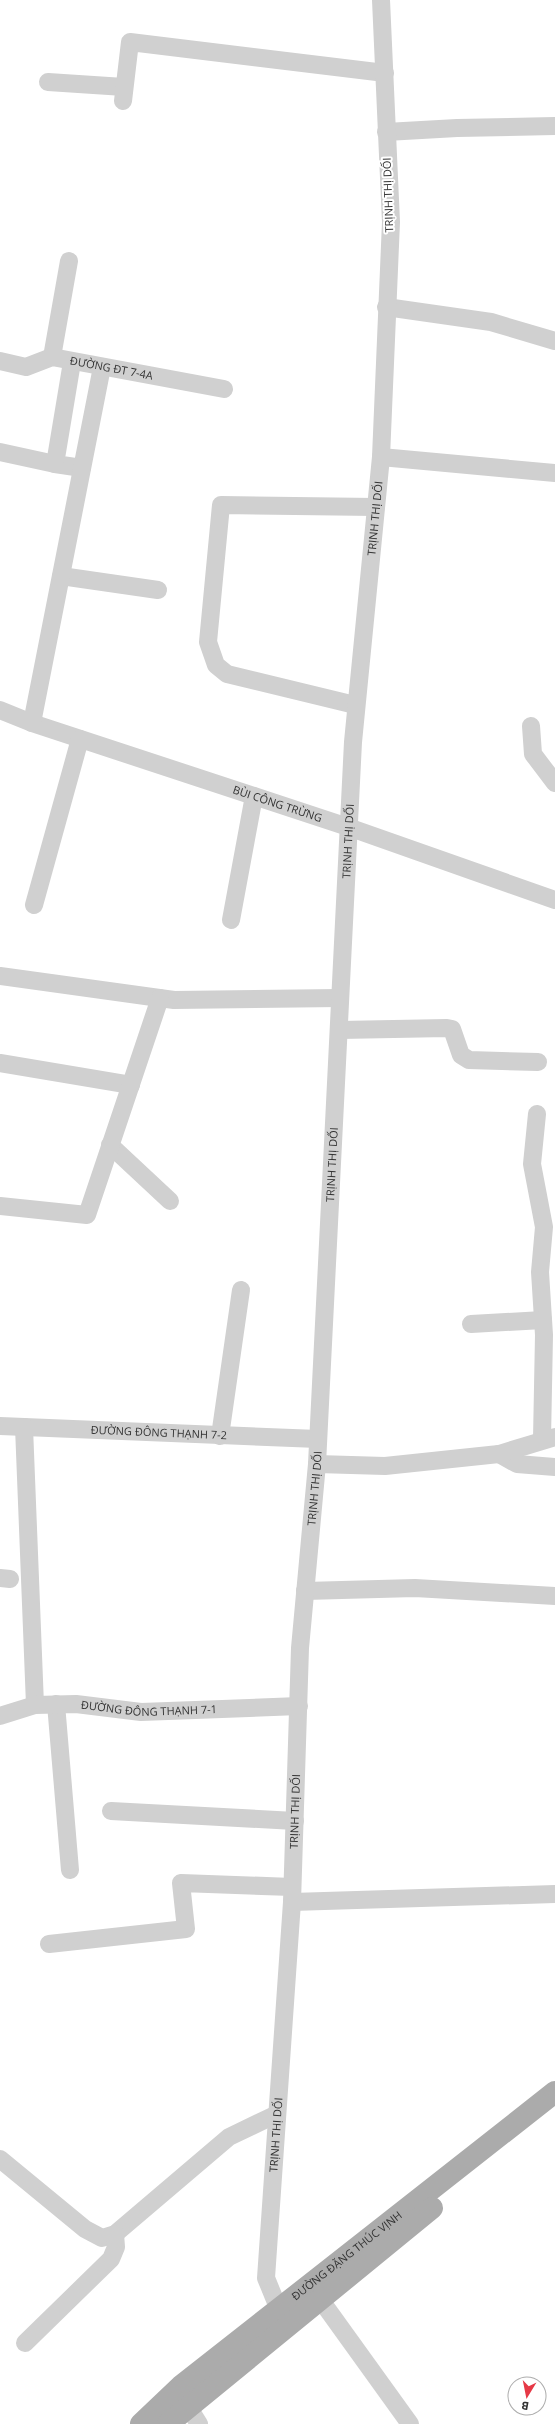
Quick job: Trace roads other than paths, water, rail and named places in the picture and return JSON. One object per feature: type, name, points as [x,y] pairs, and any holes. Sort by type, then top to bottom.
[{"type":"main road","name":"ĐƯỜNG ĐẶNG THÚC VỊNH","points":[[141,2424],[181,2386],[282,2317],[555,2092]]},
{"type":"main road","name":"ĐƯỜNG ĐẶNG THÚC VỊNH","points":[[168,2424],[194,2416],[282,2317],[320,2299],[555,2110]]},
{"type":"street","name":"TRỊNH THỊ DỐI","points":[[282,2317],[266,2278],[292,1894],[300,1648],[318,1439],[340,1030],[340,998],[355,705],[381,457],[386,307],[391,222],[381,0]]},
{"type":"street","points":[[48,82],[123,94],[130,42],[385,73]]},
{"type":"street","points":[[386,132],[458,128],[555,126]]},
{"type":"street","points":[[0,362],[26,367],[52,357],[69,261]]},
{"type":"street","points":[[386,307],[491,322],[555,340]]},
{"type":"street","name":"ĐƯỜNG ĐT 7-4A","points":[[52,357],[72,362],[224,389]]},
{"type":"street","points":[[55,464],[72,362]]},
{"type":"street","points":[[32,723],[102,367]]},
{"type":"street","points":[[0,452],[55,464],[82,468]]},
{"type":"street","points":[[381,457],[555,473]]},
{"type":"street","points":[[355,705],[226,674],[216,665],[208,642],[221,505],[376,507]]},
{"type":"street","points":[[61,576],[158,590]]},
{"type":"street","name":"BÙI CÔNG TRỪNG","points":[[0,710],[32,723],[348,827],[555,900]]},
{"type":"street","points":[[531,726],[533,754],[555,783]]},
{"type":"street","points":[[34,905],[80,739]]},
{"type":"street","points":[[231,920],[254,796]]},
{"type":"street","points":[[0,976],[174,1000],[340,998]]},
{"type":"street","points":[[0,1206],[87,1215],[160,998]]},
{"type":"street","points":[[340,1030],[447,1028],[452,1029],[455,1034],[461,1055],[469,1060],[538,1062]]},
{"type":"street","points":[[0,1063],[131,1085]]},
{"type":"street","points":[[316,1464],[385,1466],[499,1454],[548,1438],[543,1320],[548,1293],[548,1253],[532,1164],[537,1114]]},
{"type":"street","points":[[110,1145],[170,1201]]},
{"type":"street","points":[[220,1436],[242,1290]]},
{"type":"street","points":[[471,1324],[543,1320]]},
{"type":"street","name":"ĐƯỜNG ĐÔNG THẠNH 7-2","points":[[0,1426],[318,1439]]},
{"type":"street","points":[[24,1427],[35,1705]]},
{"type":"street","points":[[499,1454],[517,1464],[555,1467]]},
{"type":"street","points":[[305,1591],[415,1588],[555,1596]]},
{"type":"street","points":[[56,1704],[70,1870]]},
{"type":"street","name":"ĐƯỜNG ĐÔNG THẠNH 7-1","points":[[0,1716],[35,1705],[56,1704],[76,1704],[141,1712],[299,1706]]},
{"type":"street","points":[[110,1811],[295,1821]]},
{"type":"street","points":[[49,1944],[186,1929],[181,1883],[292,1894],[555,1894]]},
{"type":"street","points":[[0,2159],[85,2229],[102,2238],[115,2234],[229,2136],[277,2114]]},
{"type":"street","points":[[25,2343],[111,2259],[116,2247],[115,2234]]},
{"type":"street","points":[[320,2299],[410,2424]]}]
